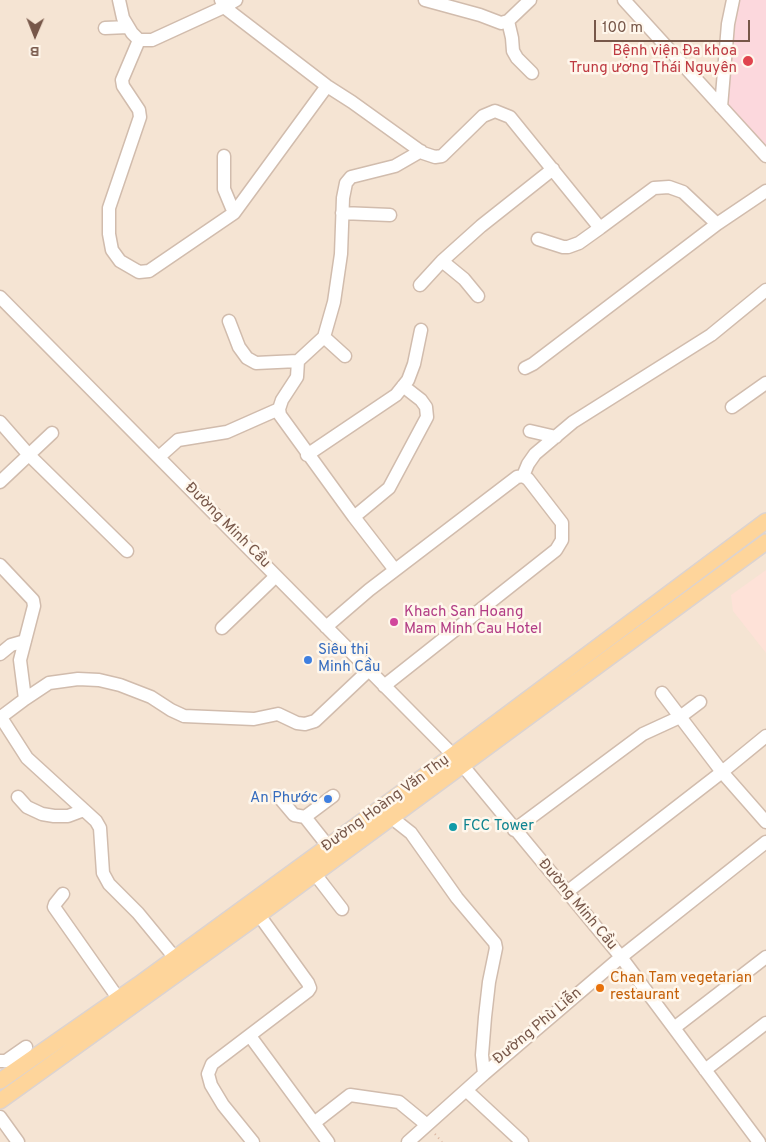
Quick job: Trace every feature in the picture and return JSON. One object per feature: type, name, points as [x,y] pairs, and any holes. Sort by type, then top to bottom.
[{"type":"main road","name":"Đường Hoàng Văn Thụ","points":[[0,1081],[27,1048],[118,998],[175,958],[251,915],[315,874],[392,818],[458,761],[703,568],[766,521]]},
{"type":"main road","name":"Đường Hoàng Văn Thụ","points":[[0,1101],[251,915],[328,846],[458,761],[713,582],[766,542]]},
{"type":"main road","points":[[703,568],[713,582]]},
{"type":"main road","points":[[27,1048],[42,1071]]},
{"type":"street","points":[[119,0],[123,18],[139,40],[152,40],[223,4],[236,0]]},
{"type":"street","points":[[425,0],[480,14],[501,23],[508,21],[530,0]]},
{"type":"street","points":[[624,0],[766,156]]},
{"type":"street","points":[[720,107],[728,24],[733,0]]},
{"type":"street","points":[[223,4],[327,86],[421,151],[435,157],[442,156],[483,116],[495,111],[510,117],[600,228]]},
{"type":"street","points":[[508,21],[513,51],[517,58],[532,73]]},
{"type":"street","points":[[105,28],[128,27]]},
{"type":"street","points":[[139,40],[122,80],[123,86],[139,110],[140,117],[109,208],[109,234],[112,250],[120,261],[139,272],[149,271],[234,213],[327,86]]},
{"type":"street","points":[[229,321],[239,347],[248,358],[256,363],[298,361],[324,337],[334,302],[341,254],[342,212],[346,183],[351,177],[395,166],[421,151]]},
{"type":"street","points":[[224,156],[224,189],[234,213]]},
{"type":"street","points":[[420,286],[442,261],[481,226],[553,169]]},
{"type":"street","points":[[538,239],[563,247],[579,244],[654,188],[669,187],[683,192],[717,224]]},
{"type":"street","points":[[525,368],[533,364],[717,224],[766,191]]},
{"type":"street","points":[[342,212],[390,215]]},
{"type":"street","points":[[442,261],[464,279],[478,296]]},
{"type":"street","points":[[523,476],[535,454],[573,422],[711,335],[766,290]]},
{"type":"street","name":"Đường Minh Cầu","points":[[0,297],[458,761],[621,958],[759,1142]]},
{"type":"street","points":[[307,454],[396,395],[408,380],[414,364],[421,330]]},
{"type":"street","points":[[324,337],[345,356]]},
{"type":"street","points":[[298,361],[297,377],[282,400],[279,409],[280,415],[307,454],[395,570]]},
{"type":"street","points":[[732,407],[766,383]]},
{"type":"street","points":[[354,517],[389,488],[427,417],[426,407],[421,400],[403,386]]},
{"type":"street","points":[[159,458],[178,440],[227,432],[279,409]]},
{"type":"street","points":[[0,422],[29,455],[127,551]]},
{"type":"street","points":[[530,431],[556,437]]},
{"type":"street","points":[[0,482],[52,433]]},
{"type":"street","points":[[326,627],[395,570],[517,477],[523,476],[528,479],[562,523],[562,540],[556,550],[384,686]]},
{"type":"street","points":[[0,565],[33,600],[32,618],[20,660],[25,699]]},
{"type":"street","points":[[222,628],[276,576]]},
{"type":"street","points":[[0,654],[10,646],[24,641]]},
{"type":"street","points":[[175,958],[138,913],[109,884],[103,873],[100,828],[96,821],[27,758],[4,733],[0,716],[49,683],[99,680],[120,685],[151,697],[184,716],[254,719],[278,714],[297,723],[305,724],[315,721],[369,670]]},
{"type":"street","points":[[662,693],[722,772],[766,822]]},
{"type":"street","points":[[514,830],[643,734],[680,717],[700,702]]},
{"type":"street","points":[[567,892],[766,736]]},
{"type":"street","points":[[278,796],[294,815],[305,817],[328,846]]},
{"type":"street","points":[[305,817],[334,796]]},
{"type":"street","points":[[18,797],[27,807],[42,814],[68,816],[84,810]]},
{"type":"street","points":[[392,818],[414,838],[457,898],[495,943],[496,948],[484,1016],[482,1055],[484,1074]]},
{"type":"street","name":"Đường Phù Liễn","points":[[408,1142],[484,1074],[621,958],[766,842]]},
{"type":"street","points":[[315,874],[342,909]]},
{"type":"street","points":[[63,894],[54,907],[118,998]]},
{"type":"street","points":[[251,915],[308,983],[310,988],[212,1064],[208,1074],[211,1085],[223,1105],[253,1142]]},
{"type":"street","points":[[674,1028],[766,957]]},
{"type":"street","points":[[705,1070],[766,1023]]},
{"type":"street","points":[[250,1036],[328,1142]]},
{"type":"street","points":[[0,1061],[6,1061],[27,1048]]},
{"type":"street","points":[[466,1090],[522,1142]]},
{"type":"street","points":[[314,1123],[350,1094],[399,1102],[427,1125]]},
{"type":"street","points":[[0,1117],[18,1142]]},
{"type":"shaded area","points":[[0,0],[766,0],[766,1142],[0,1142]]},
{"type":"shaded area","name":"Bệnh viện Đa khoa Trung ương Thái Nguyên","points":[[738,0],[766,0],[766,145],[725,106],[734,17]]},
{"type":"shaded area","points":[[766,570],[766,653],[733,611],[731,595]]},
{"type":"place","name":"Bệnh viện Đa khoa Trung ương Thái Nguyên","points":[[748,61]]},
{"type":"place","name":"Khach San Hoang Mam Minh Cau Hotel","points":[[394,622]]},
{"type":"place","name":"Siêu thị Minh Cầu","points":[[308,660]]},
{"type":"place","name":"An Phước","points":[[328,799]]},
{"type":"place","name":"FCC Tower","points":[[453,827]]},
{"type":"place","name":"Chan Tam vegetarian restaurant","points":[[600,988]]}]
